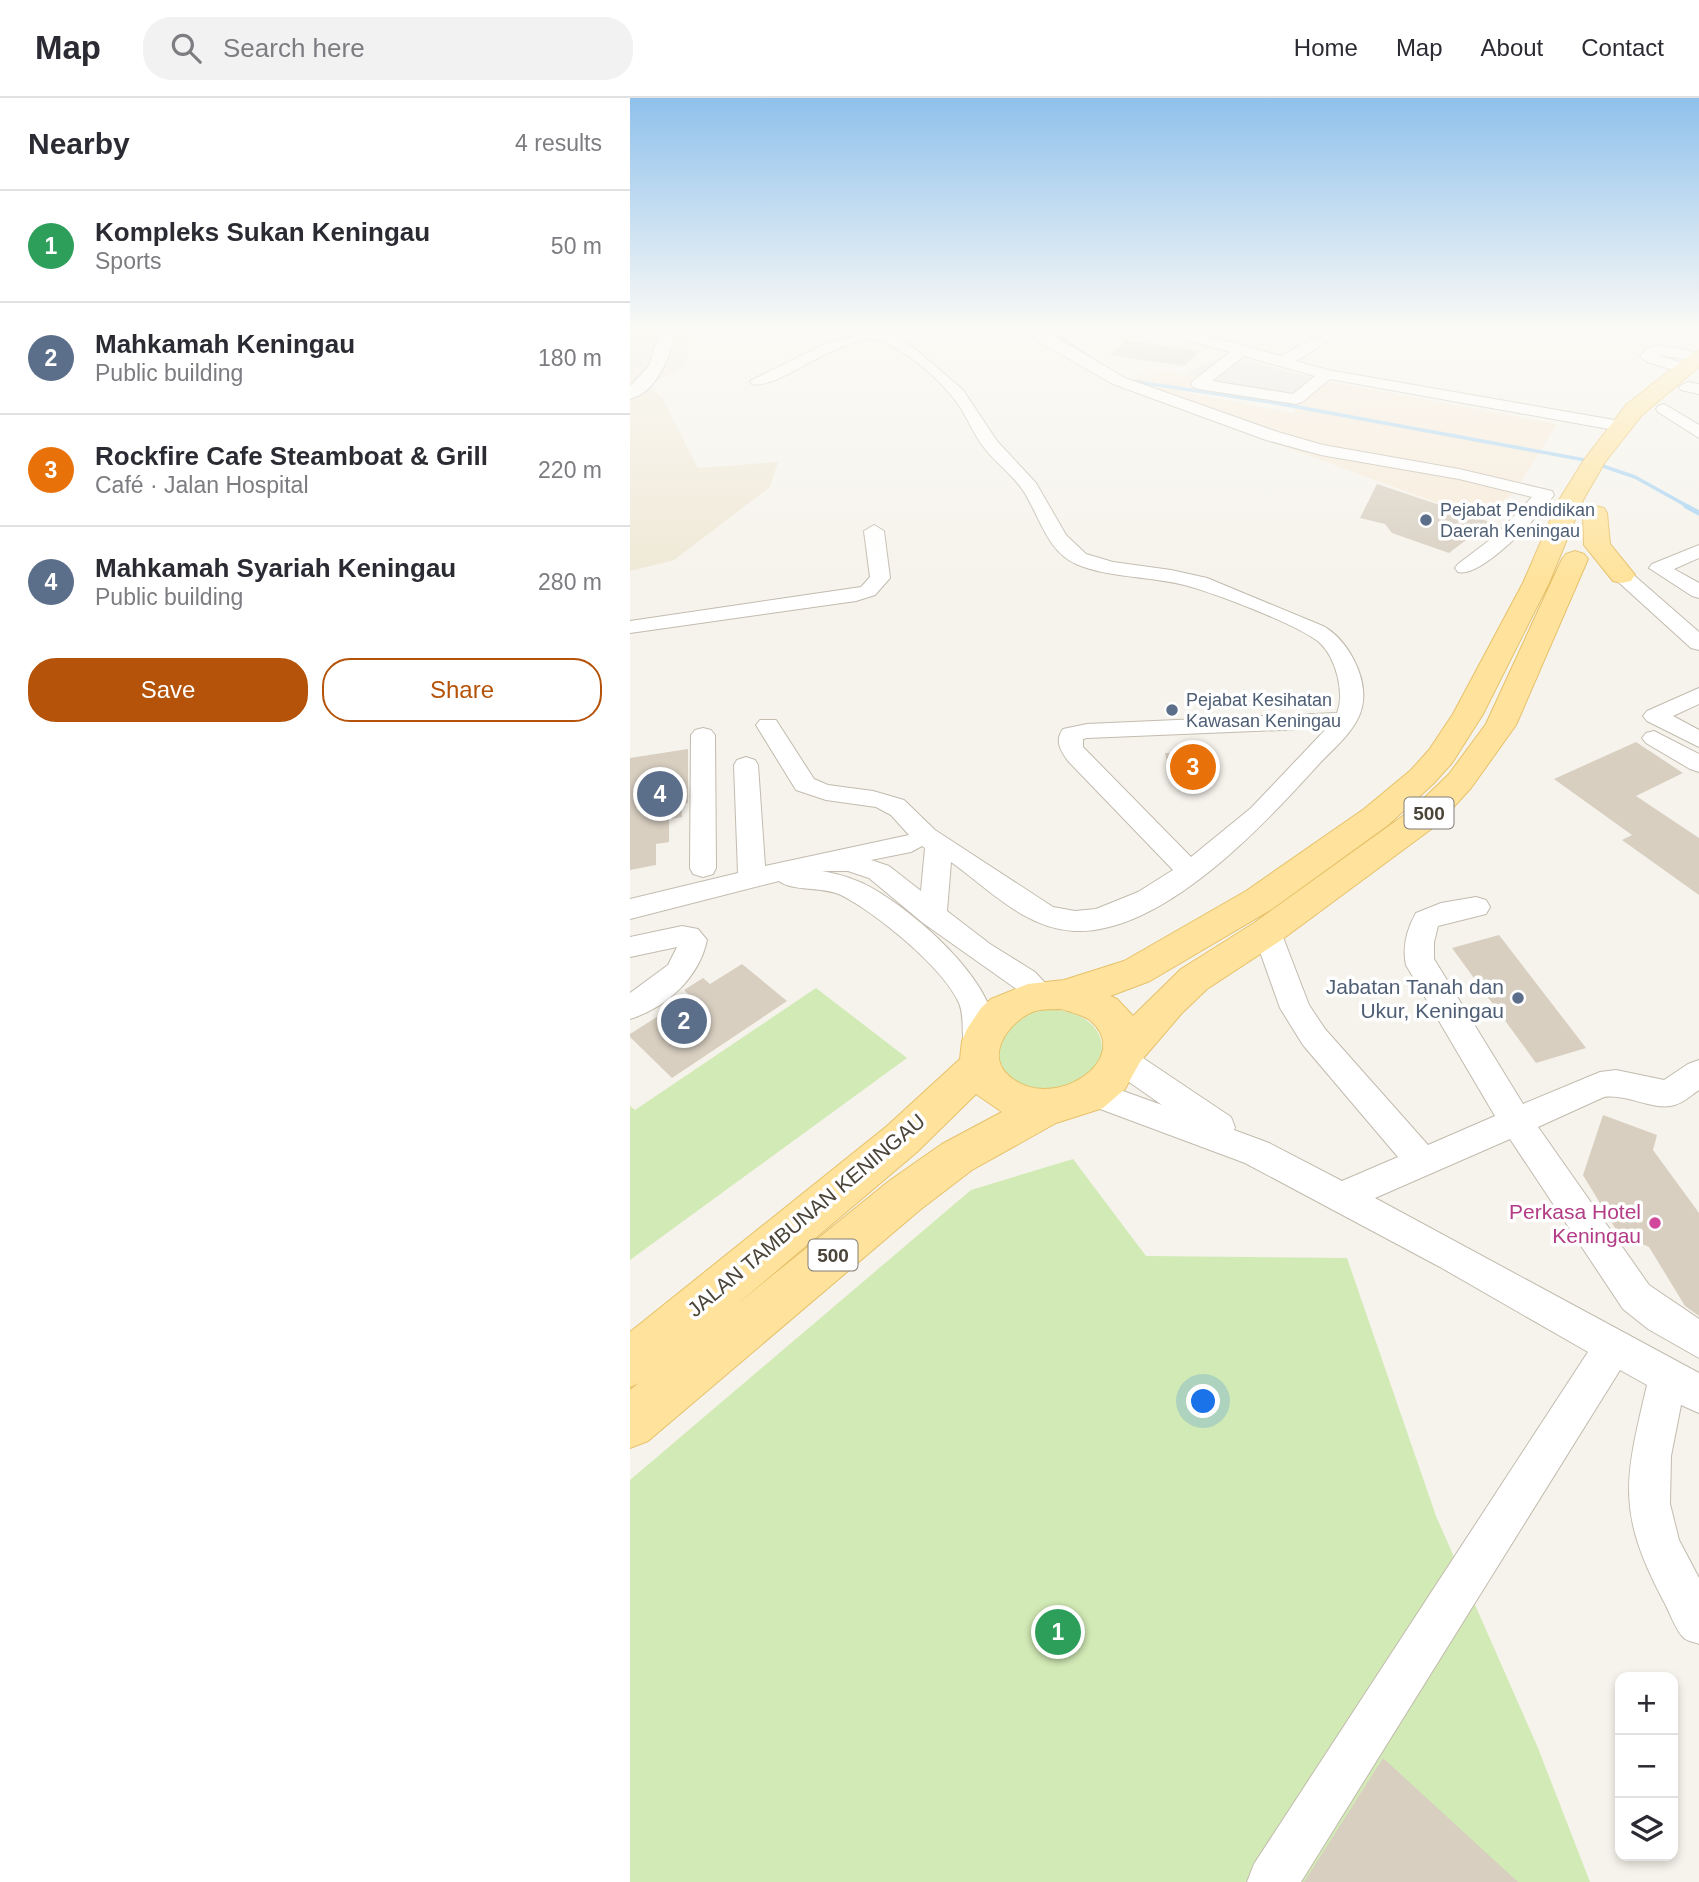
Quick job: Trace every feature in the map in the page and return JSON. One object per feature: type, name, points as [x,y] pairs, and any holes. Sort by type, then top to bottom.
[{"type":"main road","name":"500","points":[[1599,469],[1595,513],[1501,724],[1460,781],[1426,816],[1267,932],[1194,979],[1168,1003],[1124,1056],[1112,1079],[1095,1094],[1073,1103],[1049,1107],[1025,1104],[1004,1095],[988,1082],[979,1056],[986,1029],[1000,1013],[1018,1002],[1110,982],[1137,971],[1204,934],[1259,900],[1376,817],[1407,791],[1441,756],[1468,713],[1536,583],[1572,500],[1599,469],[1620,426],[1633,411]]},
{"type":"main road","name":"500","points":[[1648,427],[1659,411]]},
{"type":"main road","points":[[1595,513],[1597,545],[1622,575]]},
{"type":"main road","points":[[1564,585],[1578,571],[1593,566],[1605,567],[1622,575]]},
{"type":"main road","points":[[1052,995],[1084,999],[1102,1007],[1115,1020],[1123,1035],[1124,1056]]},
{"type":"main road","name":"JALAN TAMBUNAN KENINGAU","points":[[630,1363],[902,1139],[979,1056]]},
{"type":"main road","name":"500","points":[[630,1423],[905,1195],[957,1157],[1049,1107]]},
{"type":"street","points":[[630,909],[824,861],[924,840],[985,874],[1025,904],[1053,918],[1076,921],[1111,917],[1189,871],[1261,813],[1336,730],[1351,700],[1350,685],[1340,657],[1324,636],[1217,587],[1168,575],[1110,568],[1089,562],[1066,550],[1032,491],[993,448],[970,411]]},
{"type":"street","points":[[1203,411],[1321,450],[1459,474],[1545,495],[1523,520],[1465,568]]},
{"type":"street","points":[[1537,411],[1620,426]]},
{"type":"street","points":[[1648,427],[1699,433]]},
{"type":"street","points":[[1523,520],[1559,532]]},
{"type":"street","points":[[630,627],[795,606],[868,591],[880,578],[874,531]]},
{"type":"street","points":[[1699,551],[1660,565],[1659,569],[1699,592]]},
{"type":"street","points":[[1664,572],[1699,560]]},
{"type":"street","points":[[1622,575],[1699,643]]},
{"type":"street","points":[[1667,615],[1699,606]]},
{"type":"street","points":[[1699,695],[1642,723],[1640,728],[1699,764]]},
{"type":"street","points":[[1655,716],[1699,740]]},
{"type":"street","points":[[768,725],[805,784],[813,790],[875,798],[895,806],[910,817],[924,840],[934,905]]},
{"type":"street","points":[[1189,871],[1077,756],[1071,747],[1071,734],[1087,731],[1336,730]]},
{"type":"street","points":[[703,735],[703,868]]},
{"type":"street","points":[[703,779],[746,769],[755,879]]},
{"type":"street","points":[[703,807],[747,799]]},
{"type":"street","points":[[866,898],[889,858],[924,840]]},
{"type":"street","points":[[824,861],[850,862],[879,872],[934,905],[1025,980],[1052,995]]},
{"type":"street","points":[[934,905],[947,879],[955,875],[985,874]]},
{"type":"street","points":[[755,879],[813,878],[848,887],[908,929],[960,979],[977,1012],[979,1056]]},
{"type":"street","points":[[1476,907],[1441,913],[1426,920],[1420,937],[1419,960],[1515,1120],[1636,1297],[1661,1317],[1699,1340]]},
{"type":"street","points":[[1267,932],[1294,1008],[1314,1037],[1423,1162]]},
{"type":"street","points":[[1124,1056],[1257,1153]]},
{"type":"street","points":[[1340,1197],[1600,1085],[1626,1085],[1668,1094],[1699,1073]]},
{"type":"street","points":[[1095,1094],[1257,1153],[1684,1385],[1649,1469],[1649,1505],[1659,1541],[1699,1622]]},
{"type":"street","points":[[1272,1882],[1614,1346]]},
{"type":"lane","points":[[630,947],[682,936],[693,940],[676,977],[630,1008]]},
{"type":"shaded area","points":[[630,411],[669,411],[698,468],[778,462],[770,487],[674,560],[630,571]]},
{"type":"shaded area","points":[[1187,411],[1488,411],[1557,424],[1514,493],[1479,518]]},
{"type":"green space","points":[[816,988],[907,1058],[630,1260],[630,1106],[635,1110]]},
{"type":"green space","points":[[1044,1009],[1070,1013],[1089,1022],[1099,1035],[1102,1050],[1098,1064],[1086,1077],[1069,1087],[1030,1092],[1000,1074],[993,1047],[999,1033],[1006,1027],[1021,1017]]},
{"type":"green space","points":[[1073,1159],[1146,1256],[1347,1258],[1436,1516],[1538,1748],[1590,1882],[630,1882],[630,1480],[971,1190]]},
{"type":"building","name":"Pejabat Pendidikan Daerah Keningau","points":[[1377,484],[1490,522],[1449,553],[1392,533],[1385,524],[1360,518]]},
{"type":"building","points":[[1636,742],[1683,773],[1636,796],[1699,838],[1699,895],[1622,840],[1632,835],[1554,779]]},
{"type":"building","points":[[688,749],[688,803],[681,804],[682,817],[669,819],[669,842],[656,844],[656,865],[630,870],[630,758]]},
{"type":"building","points":[[1194,752],[1198,776],[1170,777],[1165,753]]},
{"type":"building","name":"Jabatan Tanah dan Ukur, Keningau","points":[[1499,935],[1586,1048],[1536,1063],[1452,948]]},
{"type":"building","points":[[742,964],[787,1001],[672,1078],[630,1034],[690,996],[684,990],[703,978],[710,984]]},
{"type":"building","name":"Perkasa Hotel Keningau","points":[[1603,1115],[1657,1135],[1653,1150],[1699,1213],[1699,1316],[1685,1306],[1649,1247],[1618,1233],[1583,1175]]},
{"type":"building","points":[[1383,1758],[1518,1882],[1304,1882]]},
{"type":"waterway","points":[[1320,411],[1585,460],[1635,477],[1689,507]]},
{"type":"waterway","points":[[1686,506],[1699,513]]},
{"type":"place","name":"Pejabat Pendidikan Daerah Keningau","points":[[1426,520]]},
{"type":"place","name":"Pejabat Kesihatan Kawasan Keningau","points":[[1172,710]]},
{"type":"place","name":"Rockfire Cafe Steamboat & Grill","points":[[1193,767]]},
{"type":"place","name":"Mahkamah Syariah Keningau","points":[[660,794]]},
{"type":"place","name":"Jabatan Tanah dan Ukur, Keningau","points":[[1518,998]]},
{"type":"place","name":"Mahkamah Keningau","points":[[684,1021]]},
{"type":"place","name":"Perkasa Hotel Keningau","points":[[1655,1223]]},
{"type":"place","name":"Kompleks Sukan Keningau","points":[[1058,1632]]}]
